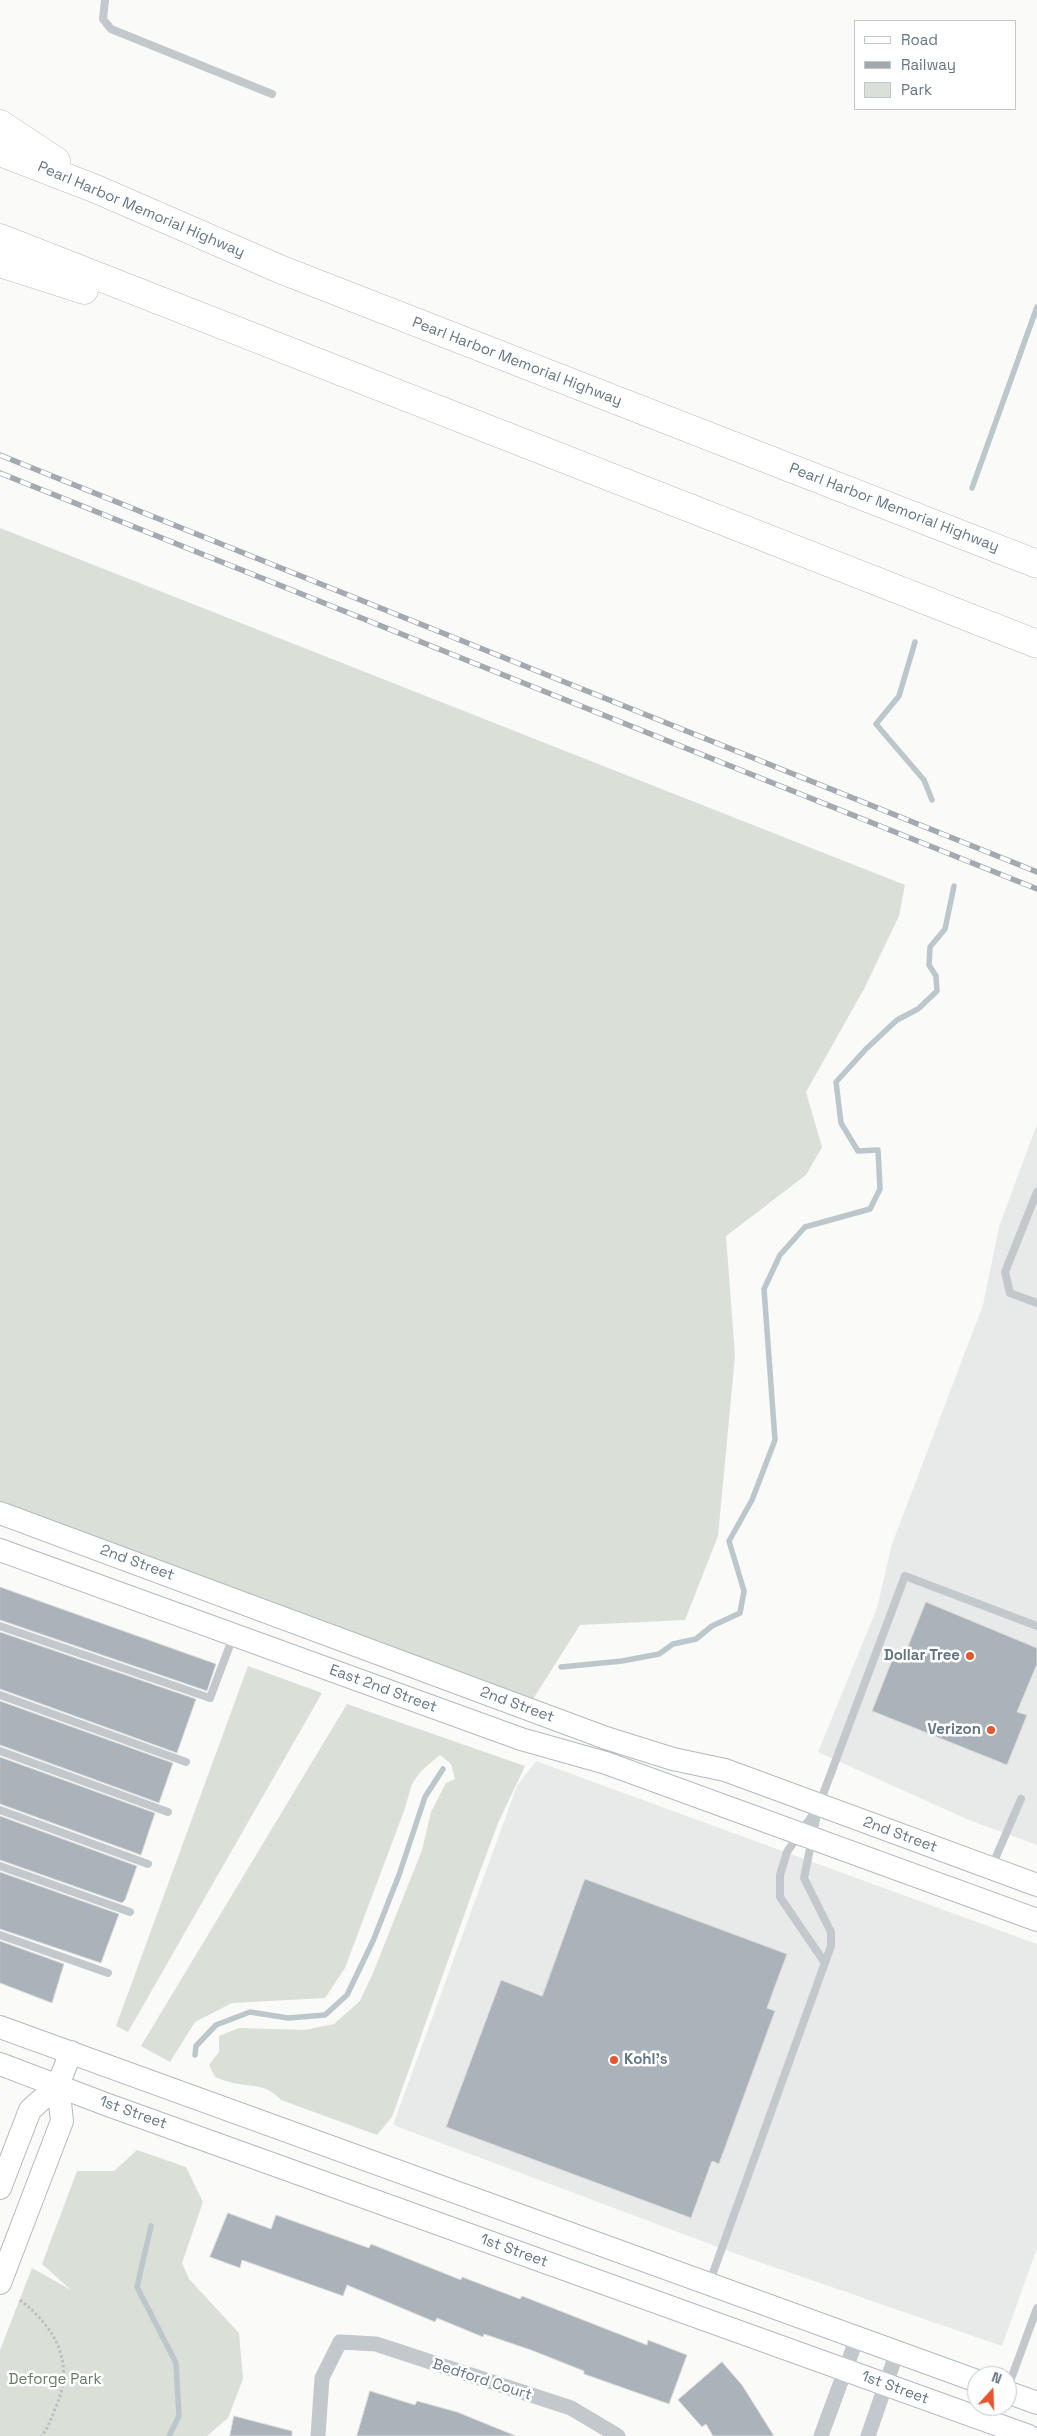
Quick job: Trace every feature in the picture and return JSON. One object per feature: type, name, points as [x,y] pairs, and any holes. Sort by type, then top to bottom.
[{"type":"highway","points":[[0,124],[96,188]]},
{"type":"highway","name":"Pearl Harbor Memorial Highway","points":[[0,152],[96,188],[282,270],[1037,564]]},
{"type":"highway","points":[[0,238],[1037,644]]},
{"type":"highway","points":[[0,263],[308,360]]},
{"type":"street","name":"2nd Street","points":[[0,1513],[606,1738],[673,1759],[725,1770],[1037,1885]]},
{"type":"street","name":"East 2nd Street","points":[[0,1550],[521,1739],[606,1763],[807,1836]]},
{"type":"street","points":[[807,1836],[1037,1920]]},
{"type":"street","points":[[0,2027],[967,2377]]},
{"type":"street","points":[[0,2283],[62,2121],[58,2085],[70,2052]]},
{"type":"street","name":"1st Street","points":[[0,2064],[108,2105],[1029,2436]]},
{"type":"street","points":[[0,2188],[30,2110],[58,2085]]},
{"type":"street","points":[[821,2436],[857,2338]]},
{"type":"street","name":"Bedford Court","points":[[318,2436],[322,2378],[340,2342],[376,2344],[571,2408],[618,2436]]},
{"type":"street","points":[[868,2436],[897,2352]]},
{"type":"street","points":[[1017,2395],[1037,2403]]},
{"type":"lane","points":[[105,0],[103,19],[111,29],[272,94]]},
{"type":"lane","points":[[1037,1192],[1005,1272],[1010,1293],[1037,1303]]},
{"type":"lane","points":[[709,2284],[831,1946],[830,1932],[804,1878],[807,1836],[905,1576],[1037,1626]]},
{"type":"lane","points":[[0,1626],[210,1698],[233,1635]]},
{"type":"lane","points":[[0,1695],[186,1762]]},
{"type":"lane","points":[[0,1751],[168,1812]]},
{"type":"lane","points":[[991,1868],[1021,1799]]},
{"type":"lane","points":[[819,1805],[807,1836],[787,1852],[780,1876],[780,1897],[825,1963]]},
{"type":"lane","points":[[0,1810],[148,1864]]},
{"type":"lane","points":[[0,1866],[130,1912]]},
{"type":"lane","points":[[0,1935],[108,1973]]},
{"type":"lane","points":[[1017,2366],[1035,2319],[1037,2308]]},
{"type":"path","points":[[20,2300],[34,2311],[50,2330],[62,2351],[64,2372],[61,2398],[46,2431],[41,2436]]},
{"type":"shaded area","points":[[1037,1124],[1037,1845],[969,1820],[818,1752],[877,1608],[892,1544],[983,1305],[999,1227]]},
{"type":"shaded area","points":[[536,1761],[1037,1944],[1037,2248],[1002,2346],[739,2255],[393,2125],[517,1786]]},
{"type":"green space","points":[[0,528],[905,885],[899,916],[865,987],[806,1092],[822,1147],[806,1175],[726,1236],[735,1356],[718,1536],[685,1620],[580,1625],[528,1707],[0,1516]]},
{"type":"green space","points":[[248,1666],[322,1693],[128,2032],[116,2026]]},
{"type":"green space","points":[[347,1704],[525,1766],[498,1823],[392,2117],[377,2135],[281,2100],[267,2089],[233,2083],[215,2077],[209,2065],[219,2052],[219,2036],[239,2028],[305,2030],[334,2024],[360,2001],[422,1850],[431,1812],[446,1783],[455,1779],[451,1764],[440,1755],[421,1771],[412,1784],[404,1811],[345,1968],[325,1998],[232,2003],[195,2022],[170,2062],[141,2046]]},
{"type":"green space","name":"Deforge Park","points":[[137,2150],[186,2167],[203,2202],[182,2263],[189,2279],[239,2333],[243,2379],[228,2418],[207,2436],[0,2436],[0,2350],[32,2268],[71,2290],[42,2264],[77,2171],[114,2171]]},
{"type":"building","points":[[0,1587],[216,1664],[207,1691],[0,1620]]},
{"type":"building","points":[[926,1602],[1037,1648],[1037,1664],[1017,1712],[1027,1715],[1007,1765],[872,1711],[892,1660],[901,1663]]},
{"type":"building","points":[[0,1632],[196,1699],[177,1753],[0,1689]]},
{"type":"building","points":[[0,1701],[173,1763],[159,1803],[0,1745]]},
{"type":"building","points":[[0,1757],[155,1813],[141,1855],[0,1804]]},
{"type":"building","points":[[0,1816],[137,1866],[125,1900],[122,1903],[0,1860]]},
{"type":"building","points":[[0,1872],[119,1914],[101,1963],[0,1929]]},
{"type":"building","name":"Kohl's","points":[[585,1879],[787,1954],[767,2008],[775,2011],[719,2164],[712,2161],[691,2218],[446,2127],[501,1980],[542,1996]]},
{"type":"building","points":[[0,1941],[64,1964],[52,2003],[0,1983]]},
{"type":"building","points":[[228,2213],[271,2229],[276,2215],[369,2248],[371,2244],[461,2280],[462,2277],[520,2299],[522,2296],[647,2345],[648,2340],[687,2355],[669,2404],[584,2374],[584,2371],[531,2350],[484,2334],[483,2337],[437,2318],[435,2322],[347,2285],[343,2296],[242,2260],[240,2268],[210,2257]]},
{"type":"building","points":[[722,2362],[742,2385],[774,2436],[713,2436],[706,2424],[702,2427],[678,2400]]},
{"type":"building","points":[[370,2391],[415,2405],[417,2401],[457,2412],[516,2436],[357,2436]]},
{"type":"building","points":[[234,2416],[292,2431],[292,2436],[230,2436]]},
{"type":"waterway","points":[[972,488],[1037,307]]},
{"type":"waterway","points":[[915,642],[899,696],[876,724],[924,780],[932,800]]},
{"type":"waterway","points":[[561,1667],[622,1661],[659,1654],[673,1644],[696,1639],[712,1626],[740,1613],[744,1591],[729,1541],[752,1500],[775,1440],[764,1289],[780,1255],[805,1227],[870,1209],[880,1189],[878,1150],[858,1151],[841,1123],[836,1082],[866,1049],[897,1020],[918,1009],[937,991],[936,976],[929,965],[930,947],[945,929],[954,886]]},
{"type":"waterway","points":[[195,2055],[196,2046],[216,2025],[250,2012],[288,2018],[325,2015],[347,1995],[373,1941],[399,1875],[425,1797],[443,1769]]},
{"type":"waterway","points":[[151,2226],[137,2287],[176,2363],[179,2416],[169,2436]]},
{"type":"railway","points":[[0,455],[1037,872]]},
{"type":"railway","points":[[0,473],[1037,889]]},
{"type":"place","name":"Dollar Tree","points":[[970,1656]]},
{"type":"place","name":"Verizon","points":[[991,1730]]},
{"type":"place","name":"Kohl's","points":[[614,2060]]}]
